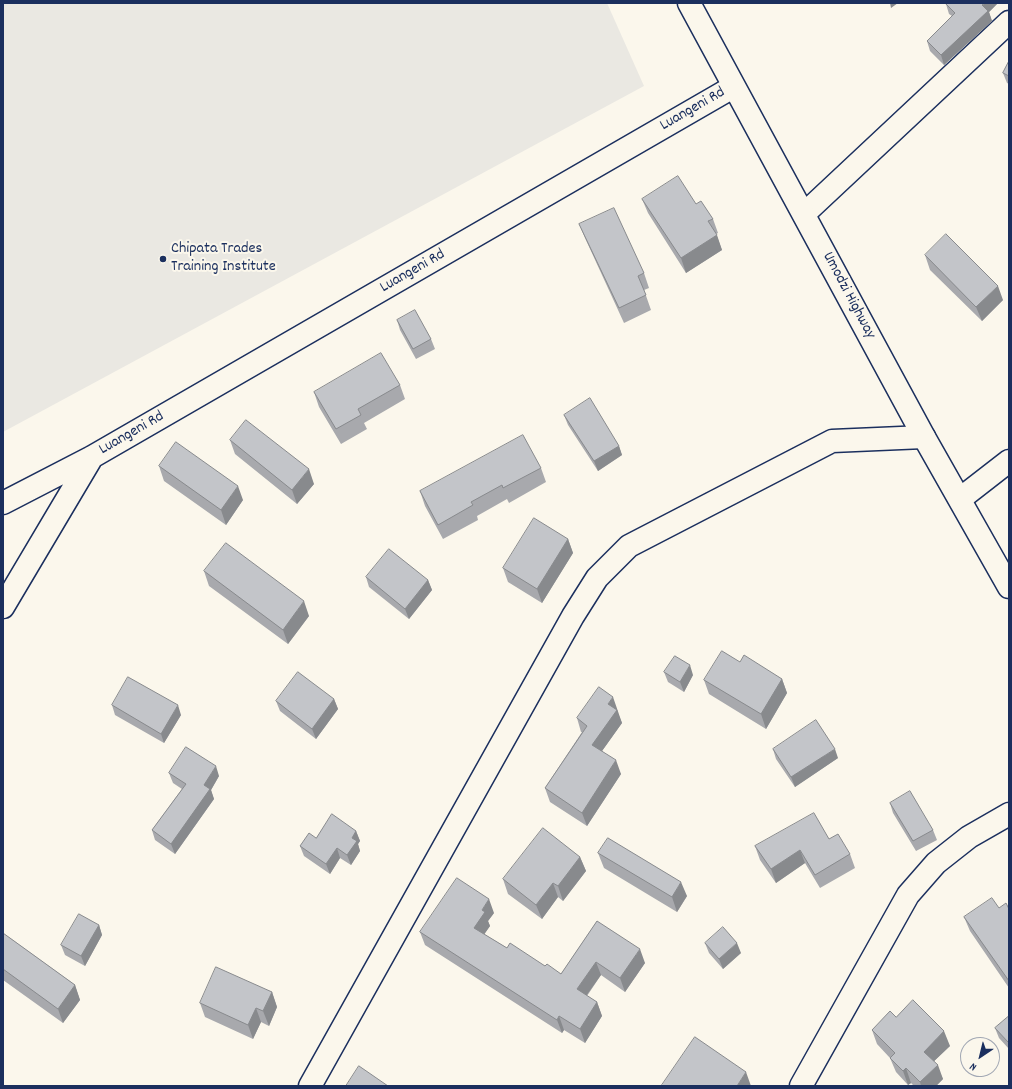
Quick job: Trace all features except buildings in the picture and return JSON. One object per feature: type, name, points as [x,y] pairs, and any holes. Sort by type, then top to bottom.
[{"type":"main road","name":"Umodzi Highway","points":[[689,3],[733,87],[804,214],[924,437],[1009,588]]},
{"type":"main road","points":[[804,214],[1009,22]]},
{"type":"main road","name":"Luangeni Rd","points":[[3,503],[92,457],[733,87]]},
{"type":"main road","points":[[310,1086],[573,616],[597,578],[629,546],[832,441],[924,437]]},
{"type":"main road","name":"Luangeni Rd","points":[[3,607],[92,457]]},
{"type":"main road","points":[[960,499],[1009,461]]},
{"type":"main road","points":[[801,1086],[908,895],[936,863],[963,841],[1009,814]]},
{"type":"shaded area","name":"Chipata Trades Training Institute","points":[[3,3],[607,3],[644,86],[3,432]]},
{"type":"place","name":"Chipata Trades Training Institute","points":[[163,259]]}]
